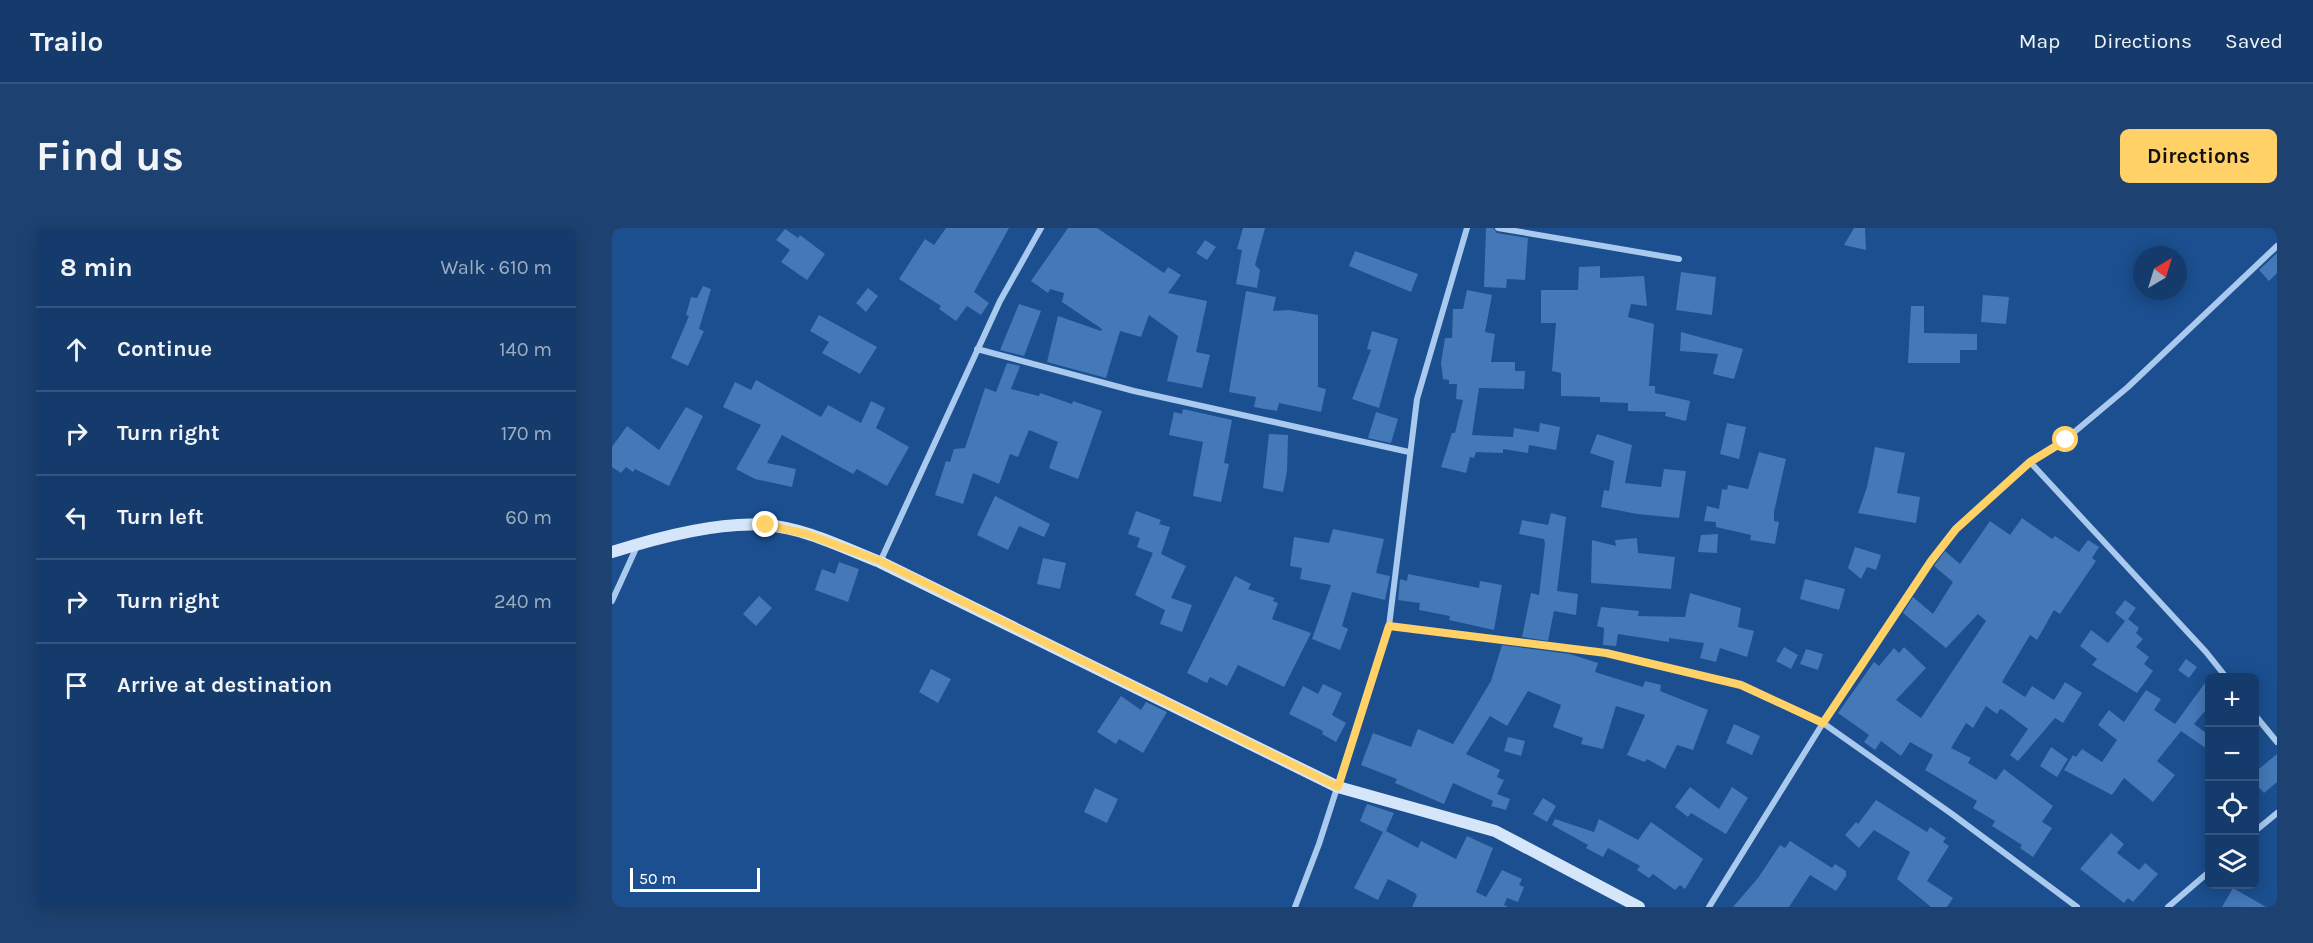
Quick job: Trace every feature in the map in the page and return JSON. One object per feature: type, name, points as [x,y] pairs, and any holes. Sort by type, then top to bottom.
[{"type":"main road","points":[[612,552],[638,544],[721,527],[766,525],[807,534],[880,561],[1338,787],[1495,831],[1639,907]]},
{"type":"street","points":[[880,561],[1019,263],[1041,228]]},
{"type":"street","points":[[1295,907],[1338,787],[1389,626],[1417,399],[1467,228]]},
{"type":"street","points":[[1497,228],[1679,258]]},
{"type":"street","points":[[1709,907],[1823,723],[1931,561],[1956,529],[2030,462],[2066,440],[2128,387],[2277,246]]},
{"type":"street","points":[[978,349],[1134,391],[1409,452]]},
{"type":"street","points":[[2030,462],[2206,652],[2222,673]]},
{"type":"street","points":[[612,601],[638,544]]},
{"type":"street","points":[[1389,626],[1606,653],[1741,685],[1823,723],[1952,814],[2077,907]]},
{"type":"street","points":[[2259,720],[2277,742]]},
{"type":"street","points":[[2259,828],[2277,813]]},
{"type":"street","points":[[2168,907],[2205,875]]},
{"type":"building","points":[[946,228],[1009,228],[974,292],[989,303],[981,315],[967,306],[956,321],[939,309],[941,306],[899,279],[925,239],[934,245]]},
{"type":"building","points":[[1068,228],[1097,228],[1164,273],[1168,267],[1181,275],[1168,293],[1207,301],[1196,352],[1210,355],[1202,388],[1167,381],[1178,336],[1149,315],[1141,337],[1120,331],[1106,378],[1047,362],[1058,316],[1101,331],[1102,329],[1062,302],[1064,293],[1050,289],[1048,293],[1031,281]]},
{"type":"building","points":[[1243,228],[1265,228],[1255,265],[1260,270],[1257,288],[1236,284],[1242,250],[1237,249]]},
{"type":"building","points":[[1486,228],[1493,228],[1497,233],[1528,238],[1525,280],[1507,279],[1506,288],[1484,287]]},
{"type":"building","points":[[1854,228],[1865,228],[1866,250],[1844,245]]},
{"type":"building","points":[[785,229],[798,238],[800,235],[825,254],[807,280],[781,262],[790,250],[776,240]]},
{"type":"building","points":[[1205,240],[1216,247],[1207,260],[1196,253]]},
{"type":"building","points":[[1355,251],[1418,274],[1411,292],[1349,266]]},
{"type":"building","points":[[2277,253],[2277,273],[2269,281],[2259,270]]},
{"type":"building","points":[[1600,266],[1600,278],[1644,276],[1647,306],[1631,304],[1628,317],[1654,324],[1649,386],[1655,386],[1655,393],[1690,401],[1686,421],[1665,416],[1666,412],[1628,411],[1628,403],[1600,402],[1600,397],[1561,396],[1561,373],[1552,371],[1556,323],[1541,323],[1541,290],[1578,290],[1579,267]]},
{"type":"building","points":[[1681,272],[1716,277],[1712,315],[1676,310]]},
{"type":"building","points":[[703,286],[711,289],[699,329],[704,331],[688,366],[671,358],[689,316],[686,315],[691,297],[697,298]]},
{"type":"building","points":[[868,288],[878,296],[866,312],[856,303]]},
{"type":"building","points":[[1467,290],[1492,295],[1485,332],[1495,334],[1491,362],[1515,362],[1515,371],[1525,371],[1524,389],[1479,388],[1472,435],[1513,437],[1514,428],[1539,432],[1540,423],[1560,427],[1556,450],[1529,445],[1528,453],[1503,449],[1503,453],[1476,452],[1474,458],[1470,457],[1466,473],[1441,467],[1452,433],[1455,433],[1463,400],[1456,399],[1457,384],[1449,384],[1449,380],[1443,379],[1441,363],[1445,338],[1452,338],[1453,309],[1463,309]]},
{"type":"building","points":[[1246,291],[1276,297],[1273,311],[1289,310],[1318,315],[1318,387],[1326,389],[1321,412],[1279,403],[1277,411],[1254,407],[1256,397],[1229,392]]},
{"type":"building","points":[[1983,295],[2009,297],[2006,324],[1981,322]]},
{"type":"building","points":[[1019,304],[1041,311],[1024,356],[1000,350]]},
{"type":"building","points":[[1911,306],[1924,306],[1924,333],[1977,334],[1977,350],[1960,350],[1960,363],[1908,363]]},
{"type":"building","points":[[819,315],[877,347],[860,374],[822,353],[829,342],[810,331]]},
{"type":"building","points":[[1372,331],[1398,339],[1379,408],[1352,399],[1371,350],[1367,349]]},
{"type":"building","points":[[1681,332],[1743,349],[1734,379],[1713,374],[1718,354],[1680,351]]},
{"type":"building","points":[[1007,363],[1020,366],[1011,389],[1039,396],[1040,393],[1102,411],[1078,479],[1049,468],[1058,442],[1029,430],[1018,457],[1010,454],[999,484],[973,473],[963,504],[935,495],[946,461],[950,462],[954,449],[965,448],[985,388],[996,392]]},
{"type":"building","points":[[756,380],[821,417],[828,405],[861,423],[871,401],[885,408],[876,428],[909,447],[887,486],[857,469],[853,474],[782,435],[767,463],[796,469],[792,487],[755,479],[736,469],[761,425],[723,407],[735,382],[751,390]]},
{"type":"building","points":[[686,407],[703,416],[669,486],[635,469],[633,472],[626,467],[621,473],[612,467],[612,447],[627,426],[659,450]]},
{"type":"building","points":[[1183,409],[1232,420],[1224,463],[1229,464],[1221,502],[1193,496],[1203,442],[1169,435],[1174,412],[1182,414]]},
{"type":"building","points":[[1376,412],[1398,419],[1391,443],[1368,438]]},
{"type":"building","points":[[1727,423],[1746,427],[1739,459],[1720,454]]},
{"type":"building","points":[[1269,434],[1288,435],[1287,471],[1283,492],[1263,488]]},
{"type":"building","points":[[1597,434],[1632,445],[1625,483],[1661,487],[1664,469],[1686,471],[1679,518],[1637,514],[1601,507],[1604,490],[1609,491],[1614,461],[1590,453]]},
{"type":"building","points":[[1875,447],[1905,453],[1897,493],[1920,497],[1916,523],[1858,513],[1867,487]]},
{"type":"building","points":[[1759,452],[1786,459],[1774,512],[1774,521],[1779,522],[1775,544],[1750,540],[1751,535],[1716,527],[1716,522],[1704,521],[1707,506],[1719,509],[1722,489],[1727,490],[1728,485],[1748,489]]},
{"type":"building","points":[[995,496],[1050,524],[1044,537],[1019,526],[1008,550],[977,535]]},
{"type":"building","points":[[1136,511],[1161,520],[1159,524],[1170,527],[1161,554],[1186,566],[1171,598],[1192,605],[1182,632],[1160,624],[1165,610],[1135,595],[1153,553],[1137,547],[1140,538],[1128,534]]},
{"type":"building","points":[[1551,513],[1566,517],[1557,591],[1578,594],[1576,615],[1554,611],[1548,641],[1522,637],[1531,593],[1539,595],[1545,544],[1544,539],[1519,534],[1522,520],[1548,525]]},
{"type":"building","points":[[2022,518],[2052,539],[2055,536],[2079,552],[2088,540],[2099,547],[2092,558],[2096,561],[2060,614],[2054,610],[2037,640],[2030,635],[2002,682],[2025,697],[2032,686],[2054,700],[2065,682],[2082,693],[2063,723],[2055,718],[2018,761],[2010,755],[2028,729],[2003,710],[2000,709],[1997,714],[1986,706],[1973,728],[1966,723],[1951,748],[1971,758],[1968,763],[1996,780],[2004,769],[2053,806],[2042,822],[2052,828],[2033,857],[2020,848],[2022,845],[1992,826],[1995,821],[1973,808],[1977,801],[1925,770],[1933,755],[1910,742],[1901,756],[1881,741],[1875,750],[1864,742],[1869,735],[1838,713],[1874,662],[1879,666],[1894,648],[1899,653],[1904,647],[1926,668],[1896,700],[1921,718],[1986,621],[1978,614],[1946,648],[1903,613],[1913,597],[1933,614],[1953,582],[1934,566],[1945,551],[1960,564],[1990,521],[2010,535]]},
{"type":"building","points":[[1333,529],[1384,539],[1376,573],[1390,576],[1385,600],[1352,592],[1342,626],[1348,629],[1340,650],[1312,639],[1331,585],[1300,579],[1302,568],[1290,566],[1294,537],[1329,543]]},
{"type":"building","points":[[1718,534],[1717,553],[1698,552],[1701,535]]},
{"type":"building","points":[[1637,538],[1638,553],[1675,557],[1671,589],[1591,583],[1592,540],[1616,546],[1615,540]]},
{"type":"building","points":[[1855,547],[1881,555],[1876,570],[1867,567],[1861,579],[1848,568]]},
{"type":"building","points":[[1043,558],[1066,563],[1060,589],[1037,584]]},
{"type":"building","points":[[839,562],[859,569],[848,602],[815,590],[822,569],[835,574]]},
{"type":"building","points":[[1408,574],[1479,588],[1480,581],[1502,585],[1494,630],[1449,620],[1450,616],[1419,610],[1420,603],[1398,600],[1400,579],[1407,581]]},
{"type":"building","points":[[1235,576],[1251,584],[1248,589],[1275,598],[1273,601],[1278,603],[1272,619],[1311,633],[1284,687],[1238,665],[1227,686],[1210,677],[1207,683],[1187,673]]},
{"type":"building","points":[[1805,579],[1845,589],[1839,610],[1800,599]]},
{"type":"building","points":[[1690,593],[1741,608],[1738,627],[1754,631],[1747,657],[1720,648],[1716,662],[1700,658],[1704,643],[1669,638],[1669,642],[1618,634],[1616,646],[1603,645],[1604,628],[1597,626],[1601,607],[1639,611],[1638,616],[1685,617]]},
{"type":"building","points":[[759,596],[772,608],[756,626],[743,614]]},
{"type":"building","points":[[2125,600],[2136,608],[2128,619],[2139,628],[2136,633],[2143,639],[2136,647],[2149,657],[2144,664],[2153,671],[2137,693],[2092,665],[2097,659],[2080,646],[2091,630],[2108,643],[2125,621],[2115,613]]},
{"type":"building","points":[[1502,645],[1570,654],[1598,663],[1595,672],[1643,687],[1645,681],[1661,685],[1660,691],[1708,710],[1693,750],[1677,745],[1665,769],[1647,759],[1645,762],[1627,755],[1645,715],[1616,706],[1603,749],[1581,744],[1583,738],[1553,727],[1561,705],[1528,691],[1507,726],[1490,716],[1466,754],[1500,770],[1497,777],[1504,780],[1497,794],[1510,799],[1506,810],[1491,806],[1493,801],[1453,783],[1444,804],[1395,783],[1397,779],[1361,765],[1373,733],[1411,747],[1418,729],[1453,744],[1491,681]]},
{"type":"building","points":[[1784,647],[1798,655],[1791,669],[1776,661]]},
{"type":"building","points":[[1806,649],[1823,654],[1818,670],[1800,664]]},
{"type":"building","points":[[2186,659],[2197,667],[2189,678],[2178,670]]},
{"type":"building","points":[[931,669],[951,679],[938,703],[919,692]]},
{"type":"building","points":[[2205,683],[2205,711],[2194,724],[2205,732],[2205,748],[2181,731],[2157,761],[2175,775],[2153,802],[2124,778],[2112,795],[2064,770],[2073,755],[2076,757],[2082,749],[2102,762],[2117,740],[2098,725],[2109,710],[2124,722],[2146,690],[2161,699],[2154,710],[2175,724]]},
{"type":"building","points":[[1323,684],[1342,693],[1332,715],[1346,723],[1336,742],[1322,734],[1323,731],[1289,714],[1303,686],[1318,694]]},
{"type":"building","points":[[1121,696],[1141,710],[1146,702],[1167,712],[1143,753],[1119,739],[1116,744],[1097,732]]},
{"type":"building","points":[[1734,724],[1760,736],[1752,755],[1726,743]]},
{"type":"building","points":[[1508,737],[1525,741],[1521,756],[1504,751]]},
{"type":"building","points":[[2051,747],[2068,759],[2057,777],[2040,766]]},
{"type":"building","points":[[2277,754],[2277,782],[2264,793],[2259,788],[2259,769]]},
{"type":"building","points":[[1690,787],[1719,809],[1732,787],[1748,798],[1726,834],[1691,813],[1688,817],[1675,807]]},
{"type":"building","points":[[1095,788],[1118,799],[1107,823],[1084,812]]},
{"type":"building","points":[[1543,798],[1556,806],[1547,822],[1533,814]]},
{"type":"building","points":[[1876,800],[1927,832],[1930,827],[1946,838],[1943,842],[1949,846],[1927,881],[1953,898],[1947,907],[1931,907],[1897,879],[1910,852],[1874,830],[1859,848],[1845,835],[1856,822],[1858,824]]},
{"type":"building","points":[[1367,804],[1394,813],[1386,831],[1418,848],[1421,841],[1456,859],[1467,836],[1493,848],[1476,892],[1486,897],[1502,870],[1522,879],[1519,885],[1524,887],[1518,902],[1507,898],[1504,905],[1508,907],[1412,907],[1417,896],[1415,893],[1388,879],[1378,900],[1354,888],[1383,832],[1360,821]]},
{"type":"building","points":[[1555,819],[1594,832],[1599,819],[1638,840],[1651,822],[1703,859],[1685,889],[1680,885],[1675,890],[1653,874],[1649,878],[1637,870],[1640,866],[1608,848],[1603,857],[1586,848],[1588,845],[1552,825]]},
{"type":"building","points":[[2111,833],[2124,844],[2117,853],[2139,870],[2145,863],[2158,874],[2133,902],[2128,898],[2124,903],[2080,869]]},
{"type":"building","points":[[1790,841],[1832,868],[1835,864],[1846,871],[1846,876],[1836,891],[1810,875],[1789,907],[1733,907],[1758,878],[1780,845],[1785,848]]},
{"type":"building","points":[[2232,889],[2235,889],[2266,907],[2222,907]]},
{"type":"route","points":[[766,525],[807,534],[880,561],[1338,787],[1389,626],[1606,653],[1741,685],[1823,723],[1931,561],[1956,529],[2030,462],[2066,440]]}]
